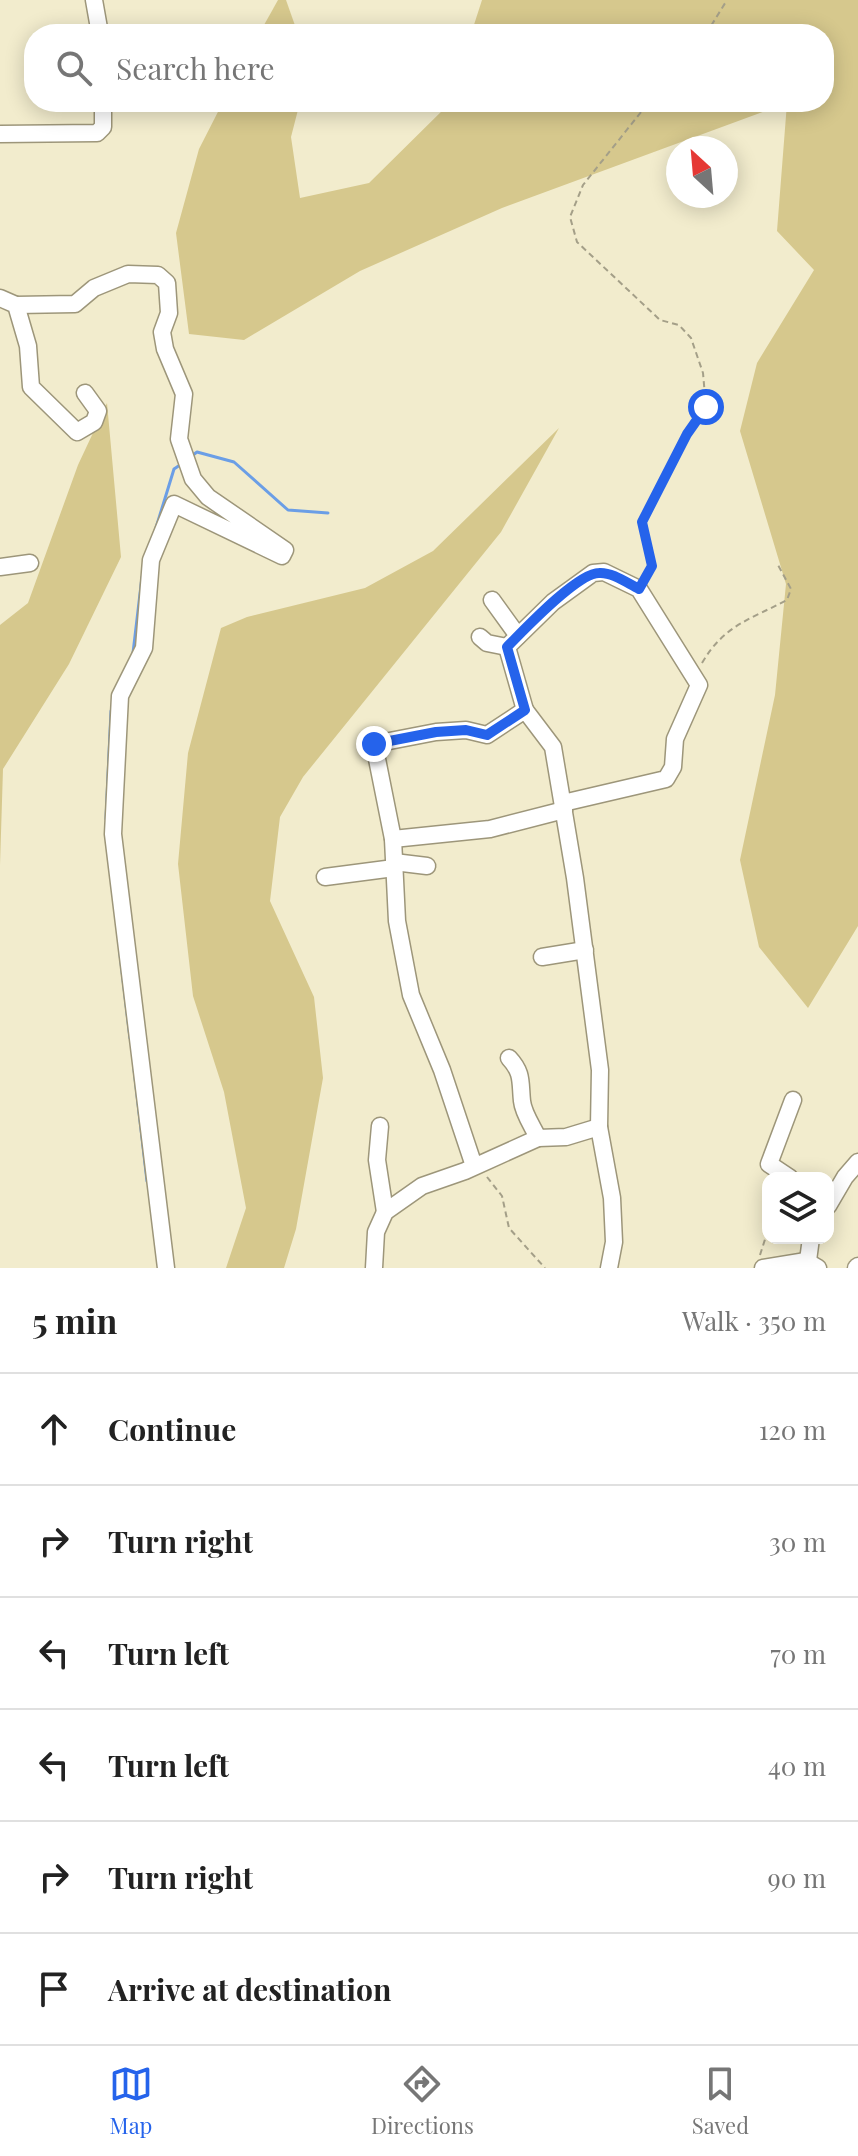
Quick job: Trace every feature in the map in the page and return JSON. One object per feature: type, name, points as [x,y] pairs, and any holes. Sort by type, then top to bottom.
[{"type":"street","points":[[94,0],[98,24]]},
{"type":"street","points":[[0,134],[97,133],[103,127],[103,112]]},
{"type":"street","points":[[85,393],[98,411],[94,422],[77,432],[31,387],[28,346],[8,302],[75,304],[94,288],[128,274],[158,275],[167,283],[169,313],[162,332],[165,349],[184,394],[179,439],[193,479],[208,497],[285,550],[282,556],[174,504],[151,560],[144,648],[120,696],[113,834],[166,1268]]},
{"type":"street","points":[[0,567],[30,563]]},
{"type":"street","points":[[393,839],[490,829],[666,779],[673,767],[675,739],[697,693],[696,675],[664,633],[639,589],[604,572],[593,573],[553,602],[512,642],[487,643],[480,637]]},
{"type":"street","points":[[492,600],[512,642],[525,710],[553,747],[564,806],[600,1070],[599,1127],[612,1198],[614,1242],[609,1268]]},
{"type":"street","points":[[474,1166],[442,1070],[411,995],[397,921],[393,839],[374,744],[451,731],[487,735],[525,710]]},
{"type":"street","points":[[325,877],[394,865],[427,866]]},
{"type":"street","points":[[542,957],[585,950]]},
{"type":"street","points":[[509,1058],[518,1068],[523,1084],[522,1103],[538,1138]]},
{"type":"street","points":[[781,1172],[769,1164],[793,1100]]},
{"type":"street","points":[[380,1126],[377,1160],[385,1212]]},
{"type":"street","points":[[374,1268],[376,1232],[385,1212],[422,1186],[538,1138],[566,1137],[599,1127]]},
{"type":"street","points":[[834,1196],[858,1162]]},
{"type":"street","points":[[762,1262],[810,1266],[811,1244]]},
{"type":"path","points":[[712,24],[727,0]]},
{"type":"path","points":[[639,589],[652,566],[642,522],[687,434],[706,407],[703,373],[691,338],[679,325],[660,320],[577,242],[570,217],[583,185],[641,112]]},
{"type":"path","points":[[696,675],[711,648],[736,624],[787,600],[791,589],[778,565]]},
{"type":"path","points":[[474,1166],[502,1196],[509,1228],[545,1268]]},
{"type":"shaded area","points":[[278,0],[286,0],[294,24],[265,24]]},
{"type":"shaded area","points":[[482,0],[858,0],[858,926],[808,1008],[759,947],[740,860],[775,695],[786,584],[740,431],[757,363],[814,270],[777,231],[786,112],[834,112],[834,24],[474,24]]},
{"type":"shaded area","points":[[218,112],[297,112],[291,137],[300,198],[369,183],[441,112],[763,112],[697,136],[666,136],[666,148],[502,208],[360,271],[244,340],[189,334],[176,233],[199,149]]},
{"type":"shaded area","points":[[107,403],[121,557],[69,664],[3,769],[0,865],[0,625],[28,603],[78,465]]},
{"type":"shaded area","points":[[559,428],[501,532],[303,777],[280,817],[270,901],[314,997],[323,1078],[296,1229],[284,1268],[226,1268],[246,1208],[224,1092],[193,996],[178,864],[188,753],[221,628],[247,617],[365,588],[433,551]]},
{"type":"waterway","points":[[193,455],[197,452],[234,462],[288,510],[328,513]]},
{"type":"waterway","points":[[155,531],[174,469],[180,465]]},
{"type":"waterway","points":[[133,653],[142,577]]},
{"type":"waterway","points":[[106,819],[111,711]]},
{"type":"waterway","points":[[120,954],[130,1038]]},
{"type":"waterway","points":[[134,1069],[147,1181]]},
{"type":"route","points":[[374,744],[436,732],[466,730],[487,735],[525,710],[507,647],[553,602],[593,573],[604,572],[639,589],[652,566],[642,522],[687,434],[706,407]]}]
